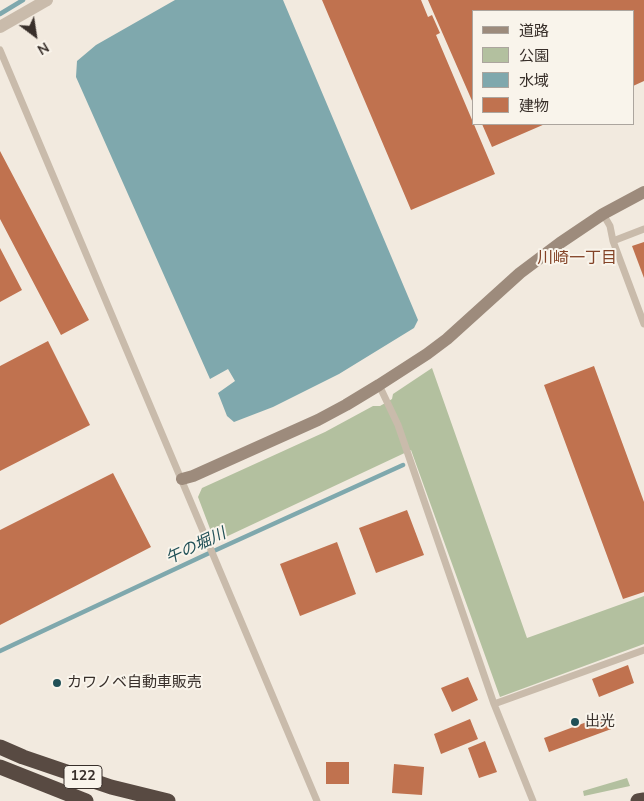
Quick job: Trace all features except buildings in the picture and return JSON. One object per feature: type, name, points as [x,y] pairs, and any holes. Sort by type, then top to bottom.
[{"type":"highway","name":"122","points":[[0,747],[23,757],[111,787],[168,801]]},
{"type":"highway","name":"122","points":[[0,768],[86,801]]},
{"type":"highway","points":[[638,801],[644,800]]},
{"type":"street","points":[[0,27],[47,0]]},
{"type":"street","points":[[182,479],[193,476],[318,420],[379,385],[447,339],[520,273],[560,243],[604,214],[644,192]]},
{"type":"lane","points":[[0,50],[317,801]]},
{"type":"lane","points":[[604,214],[610,226],[613,241],[644,324]]},
{"type":"lane","points":[[613,241],[644,229]]},
{"type":"lane","points":[[379,385],[398,425],[494,704],[533,801]]},
{"type":"lane","points":[[494,704],[644,650]]},
{"type":"green space","points":[[432,368],[527,638],[644,596],[644,644],[500,697],[411,450],[215,542],[198,497],[202,488],[325,432],[373,406],[380,406],[392,399],[393,394]]},
{"type":"green space","points":[[627,778],[630,786],[584,796],[583,791]]},
{"type":"water","points":[[175,0],[283,0],[418,320],[414,328],[339,374],[273,407],[234,422],[227,416],[218,393],[235,381],[228,369],[210,379],[76,77],[77,61],[96,45]]},
{"type":"waterway","points":[[0,14],[23,0]]},
{"type":"waterway","name":"午の堀川","points":[[0,651],[403,465]]},
{"type":"place","name":"カワノベ自動車販売","points":[[57,683]]},
{"type":"place","name":"出光","points":[[575,722]]},
{"type":"district","name":"川崎一丁目","points":[[577,259]]}]
